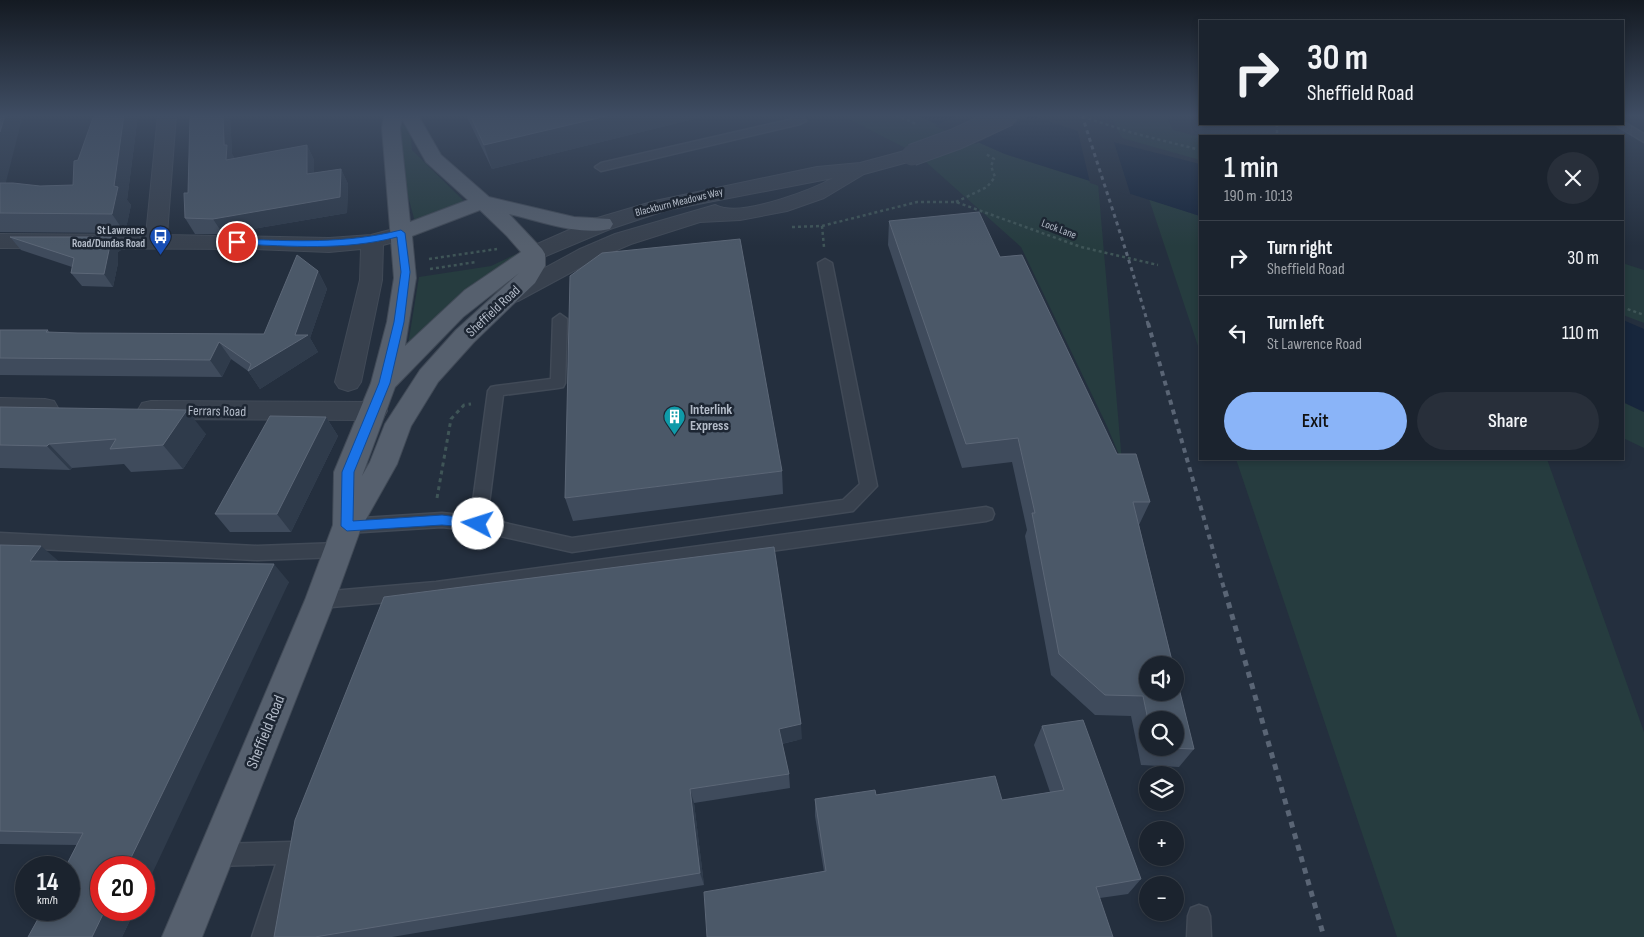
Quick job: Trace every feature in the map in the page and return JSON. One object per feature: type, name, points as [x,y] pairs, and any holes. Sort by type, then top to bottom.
[{"type":"main road","name":"Sheffield Road","points":[[343,538],[348,472],[384,383],[399,322],[405,278],[394,159]]},
{"type":"main road","points":[[384,383],[421,344],[476,292],[504,271],[529,247],[483,202],[434,159]]},
{"type":"main road","points":[[401,233],[483,202],[574,223],[602,224]]},
{"type":"main road","name":"Sheffield Road","points":[[182,937],[320,600],[343,538],[383,464],[398,424],[429,376],[465,336],[510,296],[527,278],[534,266],[529,247]]},
{"type":"main road","points":[[374,411],[397,404],[429,376]]},
{"type":"street","points":[[156,242],[163,159]]},
{"type":"street","name":"Blackburn Meadows Way","points":[[529,247],[662,205],[735,188],[817,173],[861,169],[898,159]]},
{"type":"street","name":"Blackburn Meadows Way","points":[[510,296],[588,254],[622,239],[697,216],[740,215],[766,210],[829,189],[861,169]]},
{"type":"street","points":[[0,241],[254,242],[329,245],[372,241],[401,233]]},
{"type":"street","points":[[348,382],[371,280],[372,241]]},
{"type":"street","points":[[0,407],[71,408]]},
{"type":"street","name":"Ferrars Road","points":[[129,410],[374,411]]},
{"type":"lane","points":[[601,167],[637,159]]},
{"type":"lane","points":[[0,540],[257,553],[442,520],[478,524],[572,545],[847,506],[869,486],[826,263]]},
{"type":"lane","points":[[478,524],[496,391],[558,383],[560,319]]},
{"type":"lane","points":[[320,600],[446,588],[986,514]]},
{"type":"lane","points":[[215,855],[290,853],[264,937]]},
{"type":"path","name":"Lock Lane","points":[[956,202],[1082,247],[1158,265]]},
{"type":"path","points":[[405,263],[508,247],[529,247]]},
{"type":"path","points":[[1624,308],[1644,315]]},
{"type":"green space","points":[[401,159],[421,159],[464,201],[415,222],[404,181]]},
{"type":"green space","points":[[922,159],[1020,159],[1098,183],[1122,462],[1107,426],[1021,247]]},
{"type":"green space","points":[[1149,199],[1199,216],[1199,349]]},
{"type":"green space","points":[[516,254],[518,256],[408,345],[419,277],[491,266]]},
{"type":"green space","points":[[1624,264],[1644,270],[1644,323],[1624,315]]},
{"type":"green space","points":[[1624,403],[1644,412],[1644,448],[1624,438]]},
{"type":"green space","points":[[1236,460],[1547,460],[1644,732],[1644,937],[1397,937]]},
{"type":"water","points":[[1020,159],[1179,159],[1199,164],[1199,216]]},
{"type":"water","points":[[1624,320],[1644,329],[1644,412],[1624,402]]},
{"type":"pier","points":[[1084,159],[1119,159],[1131,196],[1090,183]]},
{"type":"building","points":[[118,159],[114,186],[118,187],[112,214],[0,213],[0,183],[40,186],[73,185],[74,161]]},
{"type":"building","points":[[189,159],[307,159],[307,174],[341,169],[340,197],[213,219],[185,218],[184,193],[188,193]]},
{"type":"building","points":[[979,212],[1000,257],[1022,255],[1117,454],[1136,454],[1150,502],[1133,502],[1171,656],[1139,656],[1139,696],[1105,695],[1059,654],[1032,513],[1035,513],[1018,438],[966,444],[889,221]]},
{"type":"building","points":[[10,237],[112,237],[108,239],[109,250],[104,274],[71,273],[74,258]]},
{"type":"building","name":"Interlink Express","points":[[740,239],[782,471],[565,498],[570,276],[602,253]]},
{"type":"building","points":[[297,255],[318,271],[295,335],[308,335],[248,371],[251,364],[219,342],[210,360],[0,358],[0,330],[48,330],[46,332],[78,333],[264,334]]},
{"type":"building","points":[[0,407],[187,410],[163,445],[110,449],[116,439],[49,444],[47,446],[0,445]]},
{"type":"building","points":[[270,416],[326,417],[277,514],[215,514]]},
{"type":"building","points":[[0,545],[41,546],[30,561],[274,564],[132,856],[90,856],[90,921],[100,921],[92,937],[28,937],[37,921],[80,921],[80,856],[71,856],[83,833],[0,831]]},
{"type":"building","points":[[774,547],[801,724],[779,729],[789,774],[690,789],[700,873],[315,937],[274,937],[295,820],[384,597]]},
{"type":"building","points":[[1144,701],[1182,701],[1194,749],[1184,749],[1184,711],[1146,711]]},
{"type":"building","points":[[1083,720],[1140,876],[1139,879],[1096,887],[1113,937],[707,937],[704,892],[826,871],[815,799],[875,790],[876,795],[995,776],[1002,800],[1064,790],[1042,726]]},
{"type":"railway","points":[[1096,159],[1148,324]]},
{"type":"railway","points":[[1148,323],[1225,592]]},
{"type":"railway","points":[[1225,591],[1324,937]]},
{"type":"place","name":"St Lawrence Road/Dundas Road","points":[[161,255]]},
{"type":"place","name":"Interlink Express","points":[[674,436]]},
{"type":"route","points":[[237,242],[329,245],[372,241],[401,233],[404,248],[405,278],[399,322],[384,383],[348,472],[347,526],[442,520],[478,524]]}]
